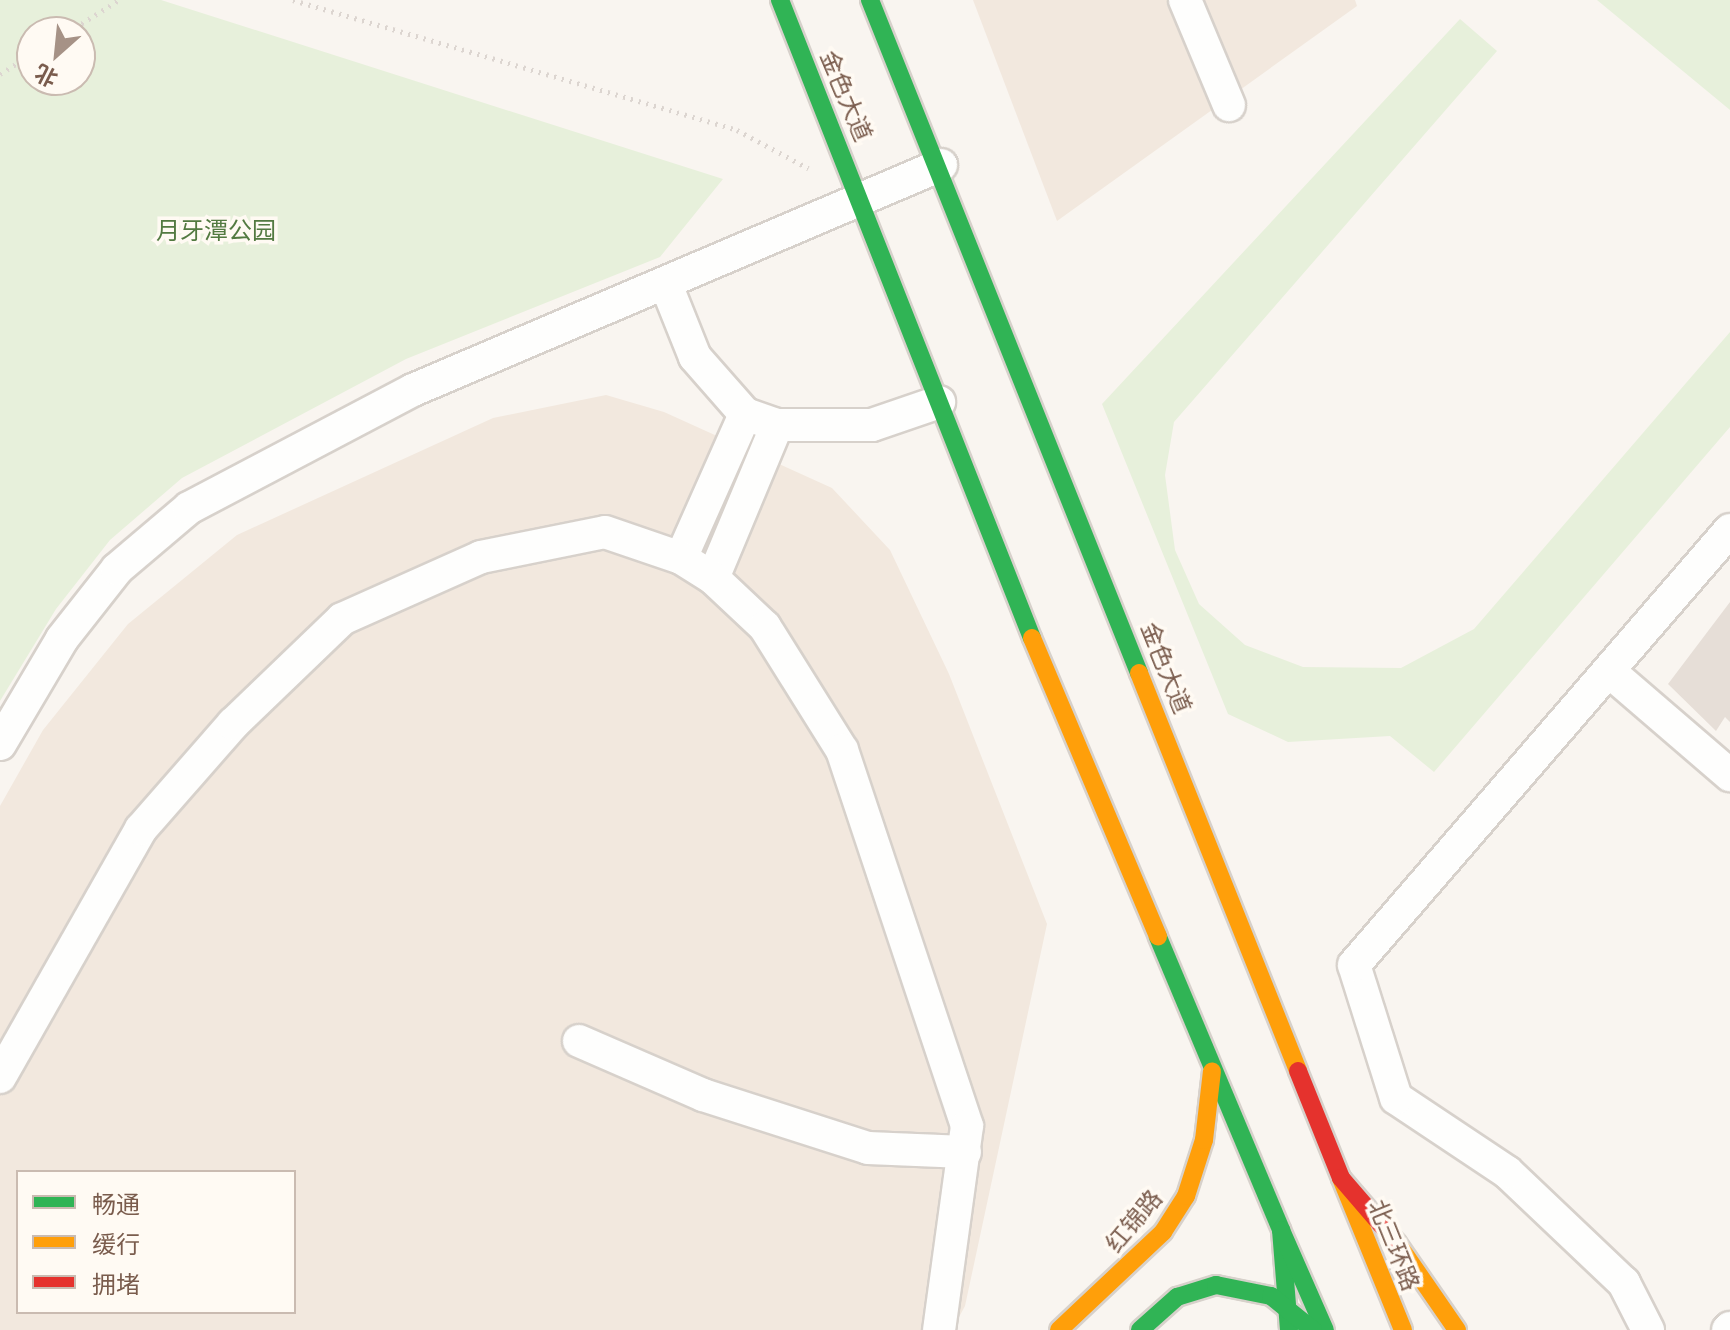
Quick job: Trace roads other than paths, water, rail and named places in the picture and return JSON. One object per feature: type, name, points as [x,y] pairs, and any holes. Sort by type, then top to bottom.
[{"type":"main road","name":"金色大道","points":[[780,0],[863,198],[939,402],[1212,1071],[1281,1230],[1289,1330]]},
{"type":"main road","name":"金色大道","points":[[870,0],[941,165],[1341,1178],[1413,1262],[1457,1330]]},
{"type":"main road","name":"红锦路","points":[[1059,1330],[1163,1232],[1186,1196],[1204,1140],[1212,1071]]},
{"type":"main road","name":"北三环路","points":[[1341,1178],[1403,1330]]},
{"type":"main road","points":[[1281,1230],[1325,1330]]},
{"type":"main road","points":[[1140,1330],[1195,1287],[1237,1286],[1285,1305],[1313,1330]]},
{"type":"street","points":[[1185,0],[1229,105]]},
{"type":"street","points":[[0,744],[62,639],[117,569],[189,508],[413,390],[667,287],[941,165]]},
{"type":"street","points":[[667,287],[695,357],[745,414],[777,425],[872,425],[939,402]]},
{"type":"street","points":[[681,558],[745,414]]},
{"type":"street","points":[[713,578],[777,425]]},
{"type":"street","points":[[1648,1330],[1624,1283],[1507,1172],[1396,1098],[1354,965],[1730,530]]},
{"type":"street","points":[[0,1077],[141,829],[233,724],[342,619],[481,557],[605,532],[681,558],[713,578],[765,627],[842,750],[967,1126],[939,1330]]},
{"type":"street","points":[[1609,671],[1730,775]]},
{"type":"street","points":[[579,1041],[703,1095],[868,1148],[965,1152]]},
{"type":"park label","name":"月牙潭公园","points":[[216,231]]}]
